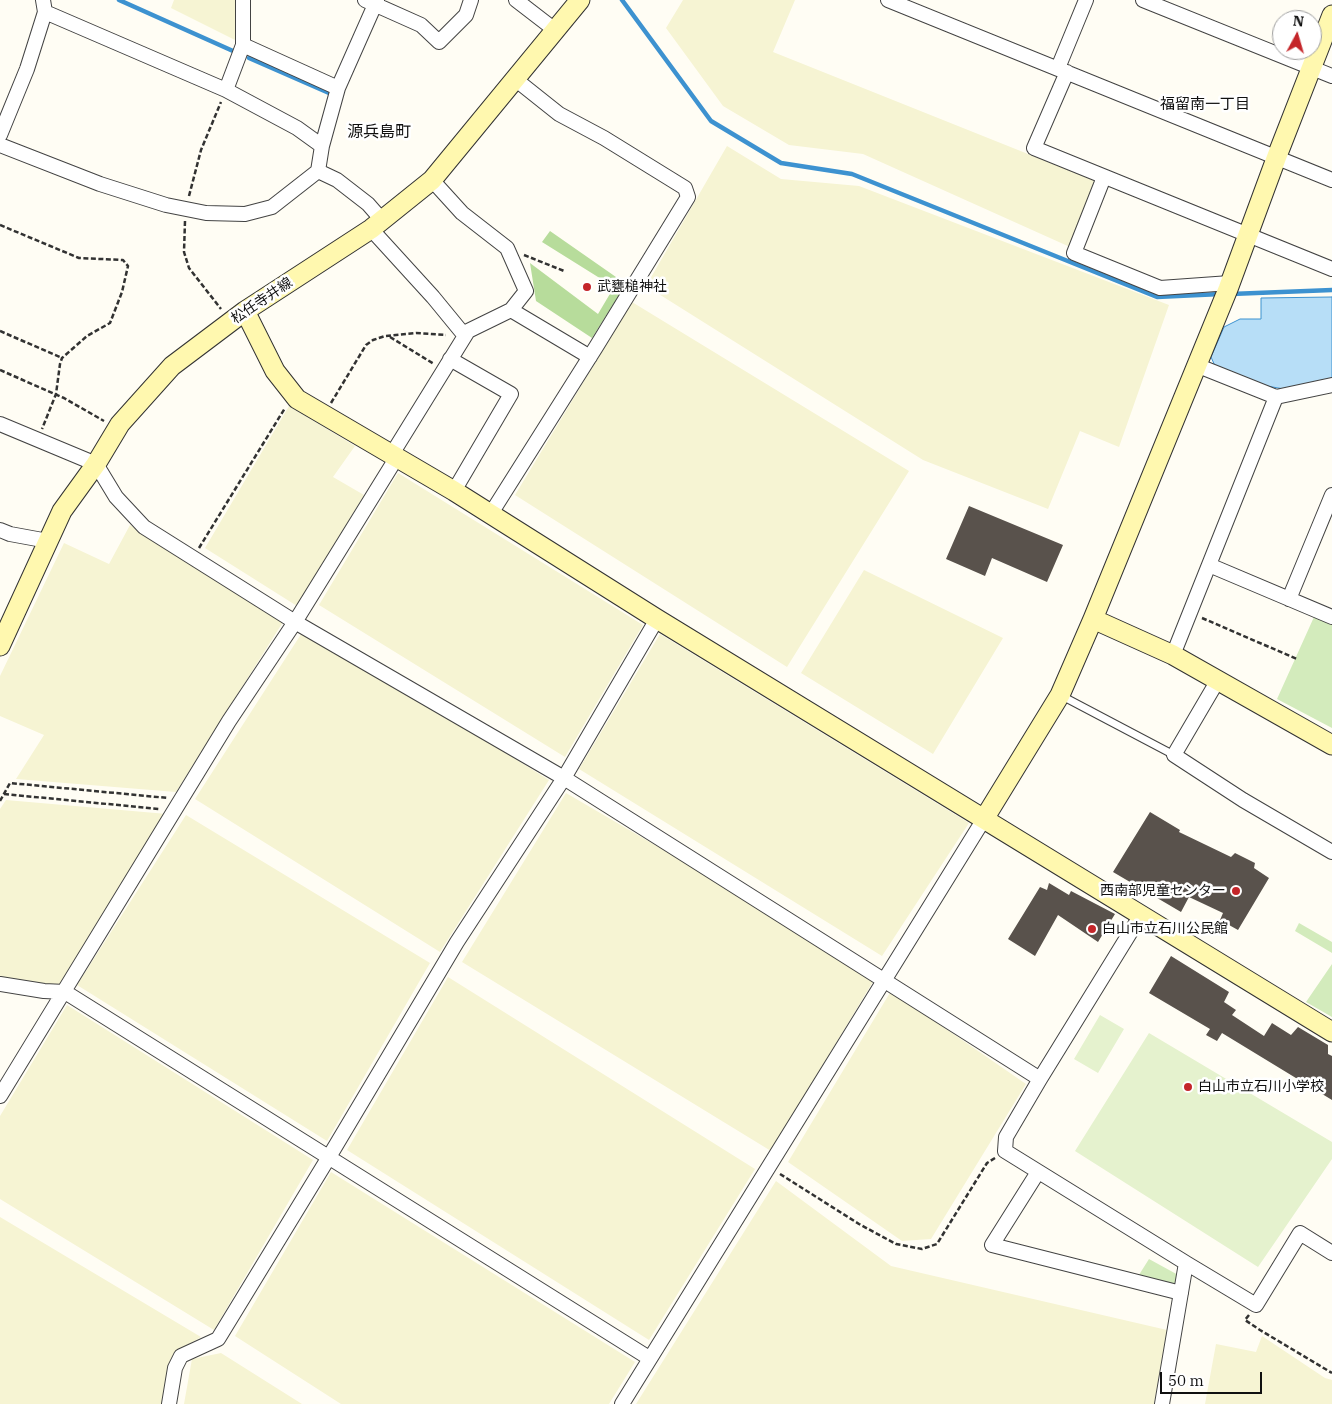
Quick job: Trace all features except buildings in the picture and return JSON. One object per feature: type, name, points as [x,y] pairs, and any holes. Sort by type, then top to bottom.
[{"type":"street","points":[[226,90],[243,45],[243,0]]},
{"type":"street","points":[[0,145],[100,184],[166,205],[206,213],[245,214],[272,207],[318,171],[322,146],[338,88],[372,1],[421,25],[440,42],[466,15],[471,0]]},
{"type":"street","points":[[516,0],[555,30]]},
{"type":"street","name":"松任寺井線","points":[[0,646],[62,511],[96,464],[117,429],[172,366],[245,311],[377,225],[432,180],[580,0]]},
{"type":"street","points":[[888,0],[1277,156],[1332,180]]},
{"type":"street","points":[[1086,0],[1034,148],[1332,269]]},
{"type":"street","points":[[1143,0],[1332,76]]},
{"type":"street","points":[[0,135],[27,69],[44,6],[226,90],[297,128],[322,146]]},
{"type":"street","points":[[622,1404],[1060,695],[1093,620],[1227,290],[1332,15]]},
{"type":"street","points":[[243,45],[338,88]]},
{"type":"street","points":[[490,515],[688,197],[685,188],[604,138],[559,114],[515,79]]},
{"type":"street","points":[[318,171],[337,180],[368,204],[377,225],[465,336]]},
{"type":"street","points":[[1104,177],[1074,252],[1160,288],[1227,290]]},
{"type":"street","points":[[0,1096],[229,721],[295,622],[468,331],[511,310],[526,291],[507,248],[462,213],[432,180]]},
{"type":"street","points":[[511,310],[590,356]]},
{"type":"street","points":[[245,311],[275,371],[297,399],[454,491],[657,619],[1332,1032]]},
{"type":"street","points":[[447,365],[511,394],[454,491]]},
{"type":"street","points":[[1196,365],[1276,397],[1332,385]]},
{"type":"street","points":[[1173,655],[1276,397]]},
{"type":"street","points":[[0,424],[96,464],[116,497],[144,527],[295,622],[564,778],[1040,1079]]},
{"type":"street","points":[[1289,599],[1332,495]]},
{"type":"street","points":[[0,530],[10,534],[48,541]]},
{"type":"street","points":[[1209,565],[1332,617]]},
{"type":"street","points":[[169,1404],[175,1368],[181,1356],[218,1339],[457,942],[564,778],[657,619]]},
{"type":"street","points":[[1093,620],[1173,655],[1332,746]]},
{"type":"street","points":[[1218,680],[1174,756],[1243,800],[1332,852]]},
{"type":"street","points":[[1141,916],[1006,1137],[1004,1151],[1256,1305],[1300,1233],[1332,1253]]},
{"type":"street","points":[[0,984],[44,991],[65,992],[649,1358]]},
{"type":"street","points":[[1038,1172],[992,1245],[1181,1293]]},
{"type":"street","points":[[1162,1404],[1186,1263]]},
{"type":"lane","points":[[1060,695],[1174,756]]},
{"type":"path","points":[[0,225],[79,258],[123,260],[128,266],[122,292],[110,323],[87,336],[62,358],[56,394],[38,440]]},
{"type":"path","points":[[507,248],[564,271]]},
{"type":"path","points":[[0,331],[62,358]]},
{"type":"path","points":[[324,415],[366,345],[372,340],[416,333],[465,336]]},
{"type":"path","points":[[388,336],[447,365]]},
{"type":"path","points":[[0,370],[56,394],[117,429]]},
{"type":"path","points":[[193,557],[293,395]]},
{"type":"path","points":[[1190,613],[1297,659]]},
{"type":"path","points":[[0,801],[10,783],[178,805]]},
{"type":"path","points":[[4,794],[178,805]]},
{"type":"path","points":[[768,1167],[859,1224],[896,1244],[922,1249],[936,1244],[987,1163],[1004,1151]]},
{"type":"path","points":[[1256,1305],[1245,1320],[1332,1373]]},
{"type":"shaded area","points":[[174,0],[236,0],[237,41],[171,8]]},
{"type":"shaded area","points":[[683,0],[795,0],[773,52],[1098,182],[1070,247],[863,154],[789,145],[723,106],[666,28]]},
{"type":"shaded area","points":[[727,146],[781,179],[859,186],[1169,305],[1119,447],[1080,431],[1048,509],[923,460],[646,286]]},
{"type":"shaded area","points":[[632,302],[909,471],[787,667],[515,495]]},
{"type":"shaded area","points":[[289,406],[355,446],[333,477],[364,495],[297,606],[205,548]]},
{"type":"shaded area","points":[[398,473],[643,625],[565,757],[319,605]]},
{"type":"shaded area","points":[[130,525],[283,622],[176,792],[16,779],[44,735],[0,716],[0,676],[64,543],[109,564]]},
{"type":"shaded area","points":[[864,570],[1003,638],[933,754],[801,673]]},
{"type":"shaded area","points":[[305,628],[549,780],[440,952],[195,799]]},
{"type":"shaded area","points":[[660,634],[969,823],[882,956],[579,769]]},
{"type":"shaded area","points":[[566,793],[877,975],[771,1151],[462,962]]},
{"type":"shaded area","points":[[6,800],[167,814],[63,986],[11,980],[0,976],[0,809]]},
{"type":"shaded area","points":[[186,815],[430,963],[327,1141],[77,985]]},
{"type":"shaded area","points":[[448,977],[755,1169],[649,1340],[347,1150]]},
{"type":"shaded area","points":[[891,991],[1026,1084],[931,1239],[902,1241],[788,1162]]},
{"type":"shaded area","points":[[67,1005],[313,1160],[214,1330],[0,1199],[0,1116]]},
{"type":"shaded area","points":[[331,1172],[635,1362],[609,1404],[341,1404],[235,1336]]},
{"type":"shaded area","points":[[776,1181],[891,1266],[1167,1330],[1154,1404],[636,1404]]},
{"type":"shaded area","points":[[0,1217],[201,1337],[174,1354],[163,1404],[0,1404]]},
{"type":"shaded area","points":[[1262,1336],[1325,1378],[1332,1380],[1332,1404],[1205,1404],[1216,1344],[1256,1352]]},
{"type":"shaded area","points":[[221,1353],[302,1404],[184,1404],[192,1359]]},
{"type":"green space","points":[[550,231],[626,284],[592,338],[536,301],[530,263],[598,314],[614,287],[542,242]]},
{"type":"green space","points":[[1314,617],[1332,625],[1332,728],[1277,699]]},
{"type":"green space","points":[[1299,923],[1332,942],[1332,953],[1295,931]]},
{"type":"green space","points":[[1332,964],[1332,1017],[1306,1002]]},
{"type":"green space","points":[[1100,1015],[1124,1029],[1098,1073],[1074,1059]]},
{"type":"green space","points":[[1149,1033],[1332,1142],[1332,1159],[1258,1267],[1075,1151]]},
{"type":"green space","points":[[1149,1259],[1180,1276],[1177,1288],[1137,1278]]},
{"type":"water","points":[[1332,297],[1332,378],[1284,389],[1267,386],[1215,366],[1211,357],[1224,327],[1240,319],[1261,319],[1261,298]]},
{"type":"waterway","points":[[119,0],[233,51]]},
{"type":"waterway","points":[[622,0],[711,121],[781,163],[852,174],[1157,297],[1221,294]]},
{"type":"waterway","points":[[249,58],[329,93]]},
{"type":"waterway","points":[[1231,294],[1332,290]]},
{"type":"place","name":"武甕槌神社","points":[[587,287]]},
{"type":"place","name":"西南部児童センター","points":[[1236,891]]},
{"type":"place","name":"白山市立石川公民館","points":[[1092,929]]},
{"type":"place","name":"白山市立石川小学校","points":[[1188,1087]]},
{"type":"district","name":"福留南一丁目","points":[[1205,105]]},
{"type":"district","name":"源兵島町","points":[[379,132]]}]
